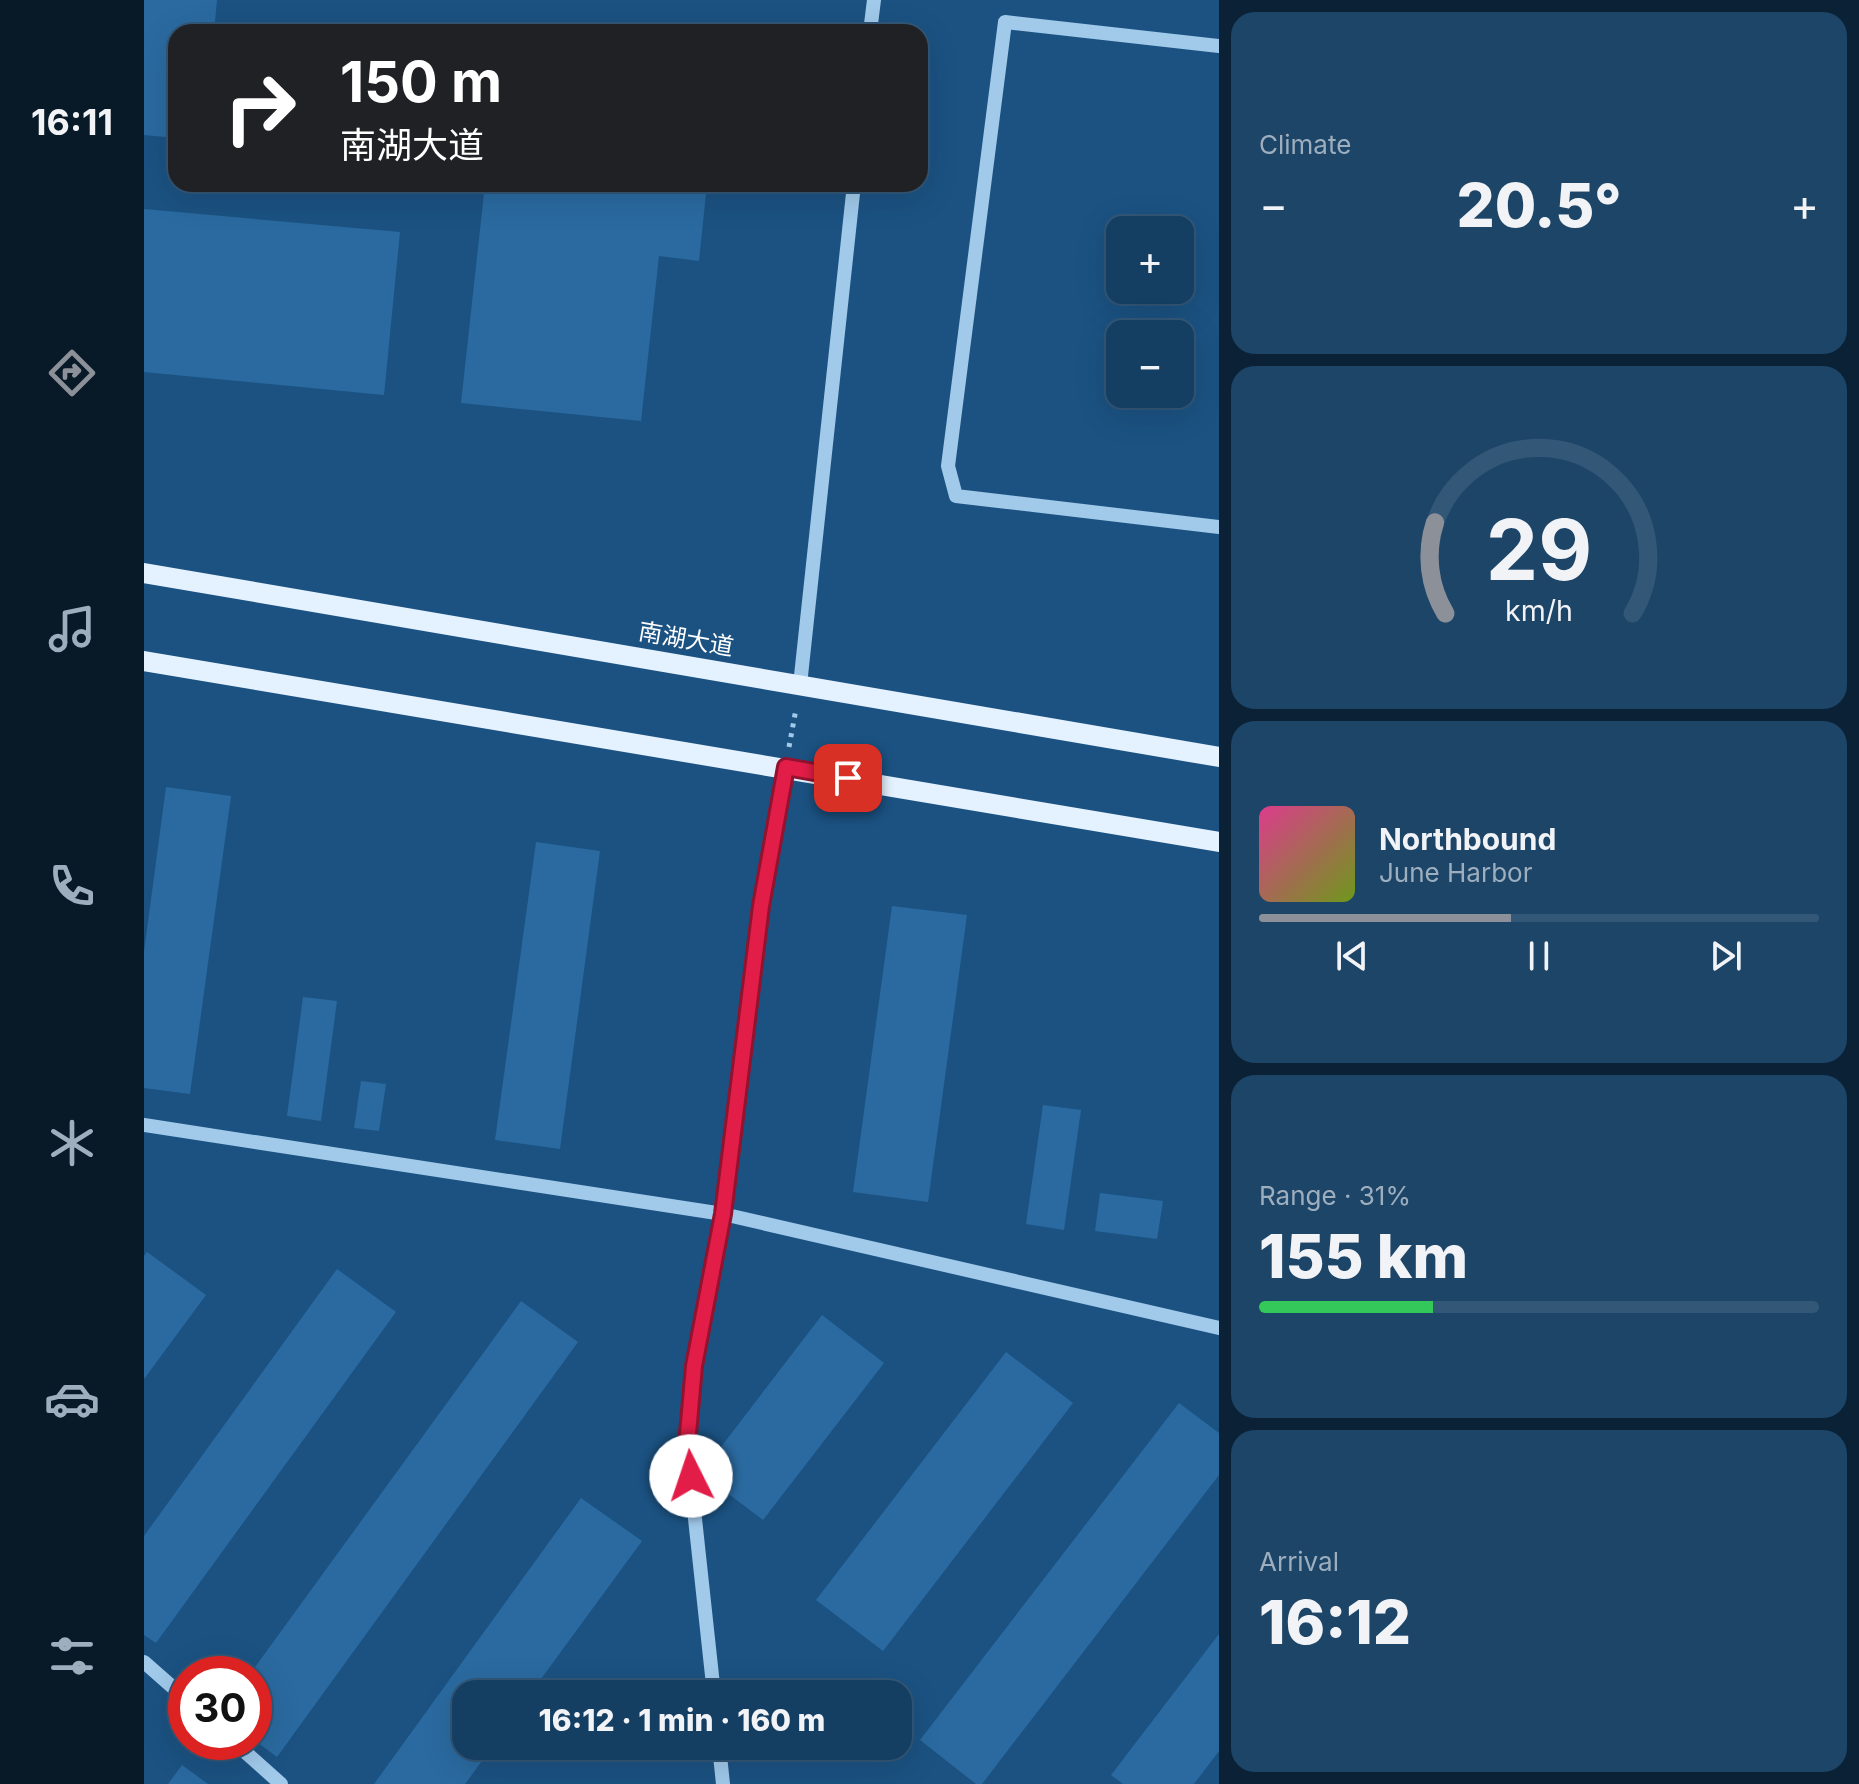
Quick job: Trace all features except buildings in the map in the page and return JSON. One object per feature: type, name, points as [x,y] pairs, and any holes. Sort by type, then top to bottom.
[{"type":"main road","name":"南湖大道","points":[[144,573],[1219,757]]},
{"type":"main road","points":[[144,661],[1219,842]]},
{"type":"street","points":[[871,24],[874,0]]},
{"type":"street","points":[[1219,46],[1005,22],[948,466],[956,496],[1219,527]]},
{"type":"street","points":[[800,685],[853,192]]},
{"type":"street","points":[[712,1680],[687,1445],[694,1366],[723,1214],[761,906],[786,767]]},
{"type":"street","points":[[144,1125],[723,1214],[1219,1328]]},
{"type":"street","points":[[144,1662],[168,1683]]},
{"type":"street","points":[[254,1760],[281,1784]]},
{"type":"street","points":[[720,1760],[723,1784]]},
{"type":"path","points":[[786,767],[800,685]]},
{"type":"route","points":[[691,1476],[687,1445],[694,1366],[723,1214],[761,906],[786,767],[848,778]]}]
